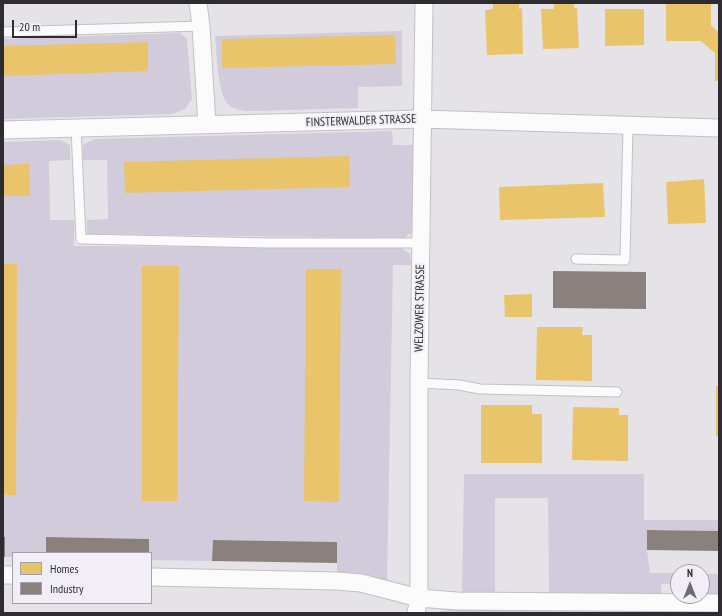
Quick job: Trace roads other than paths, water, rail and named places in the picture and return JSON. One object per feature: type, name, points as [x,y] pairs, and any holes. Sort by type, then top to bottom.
[{"type":"street","points":[[198,3],[201,26],[207,125]]},
{"type":"street","name":"WELZOWER STRASSE","points":[[417,606],[424,3]]},
{"type":"street","name":"FINSTERWALDER STRASSE","points":[[3,130],[422,119],[719,128]]},
{"type":"street","points":[[152,577],[336,581],[361,583],[417,606],[457,601],[719,603]]},
{"type":"lane","points":[[3,32],[201,26]]},
{"type":"lane","points":[[576,259],[625,260],[628,126]]},
{"type":"lane","points":[[76,128],[81,239],[270,243],[421,243]]},
{"type":"lane","points":[[419,383],[459,385],[480,389],[617,392]]}]
